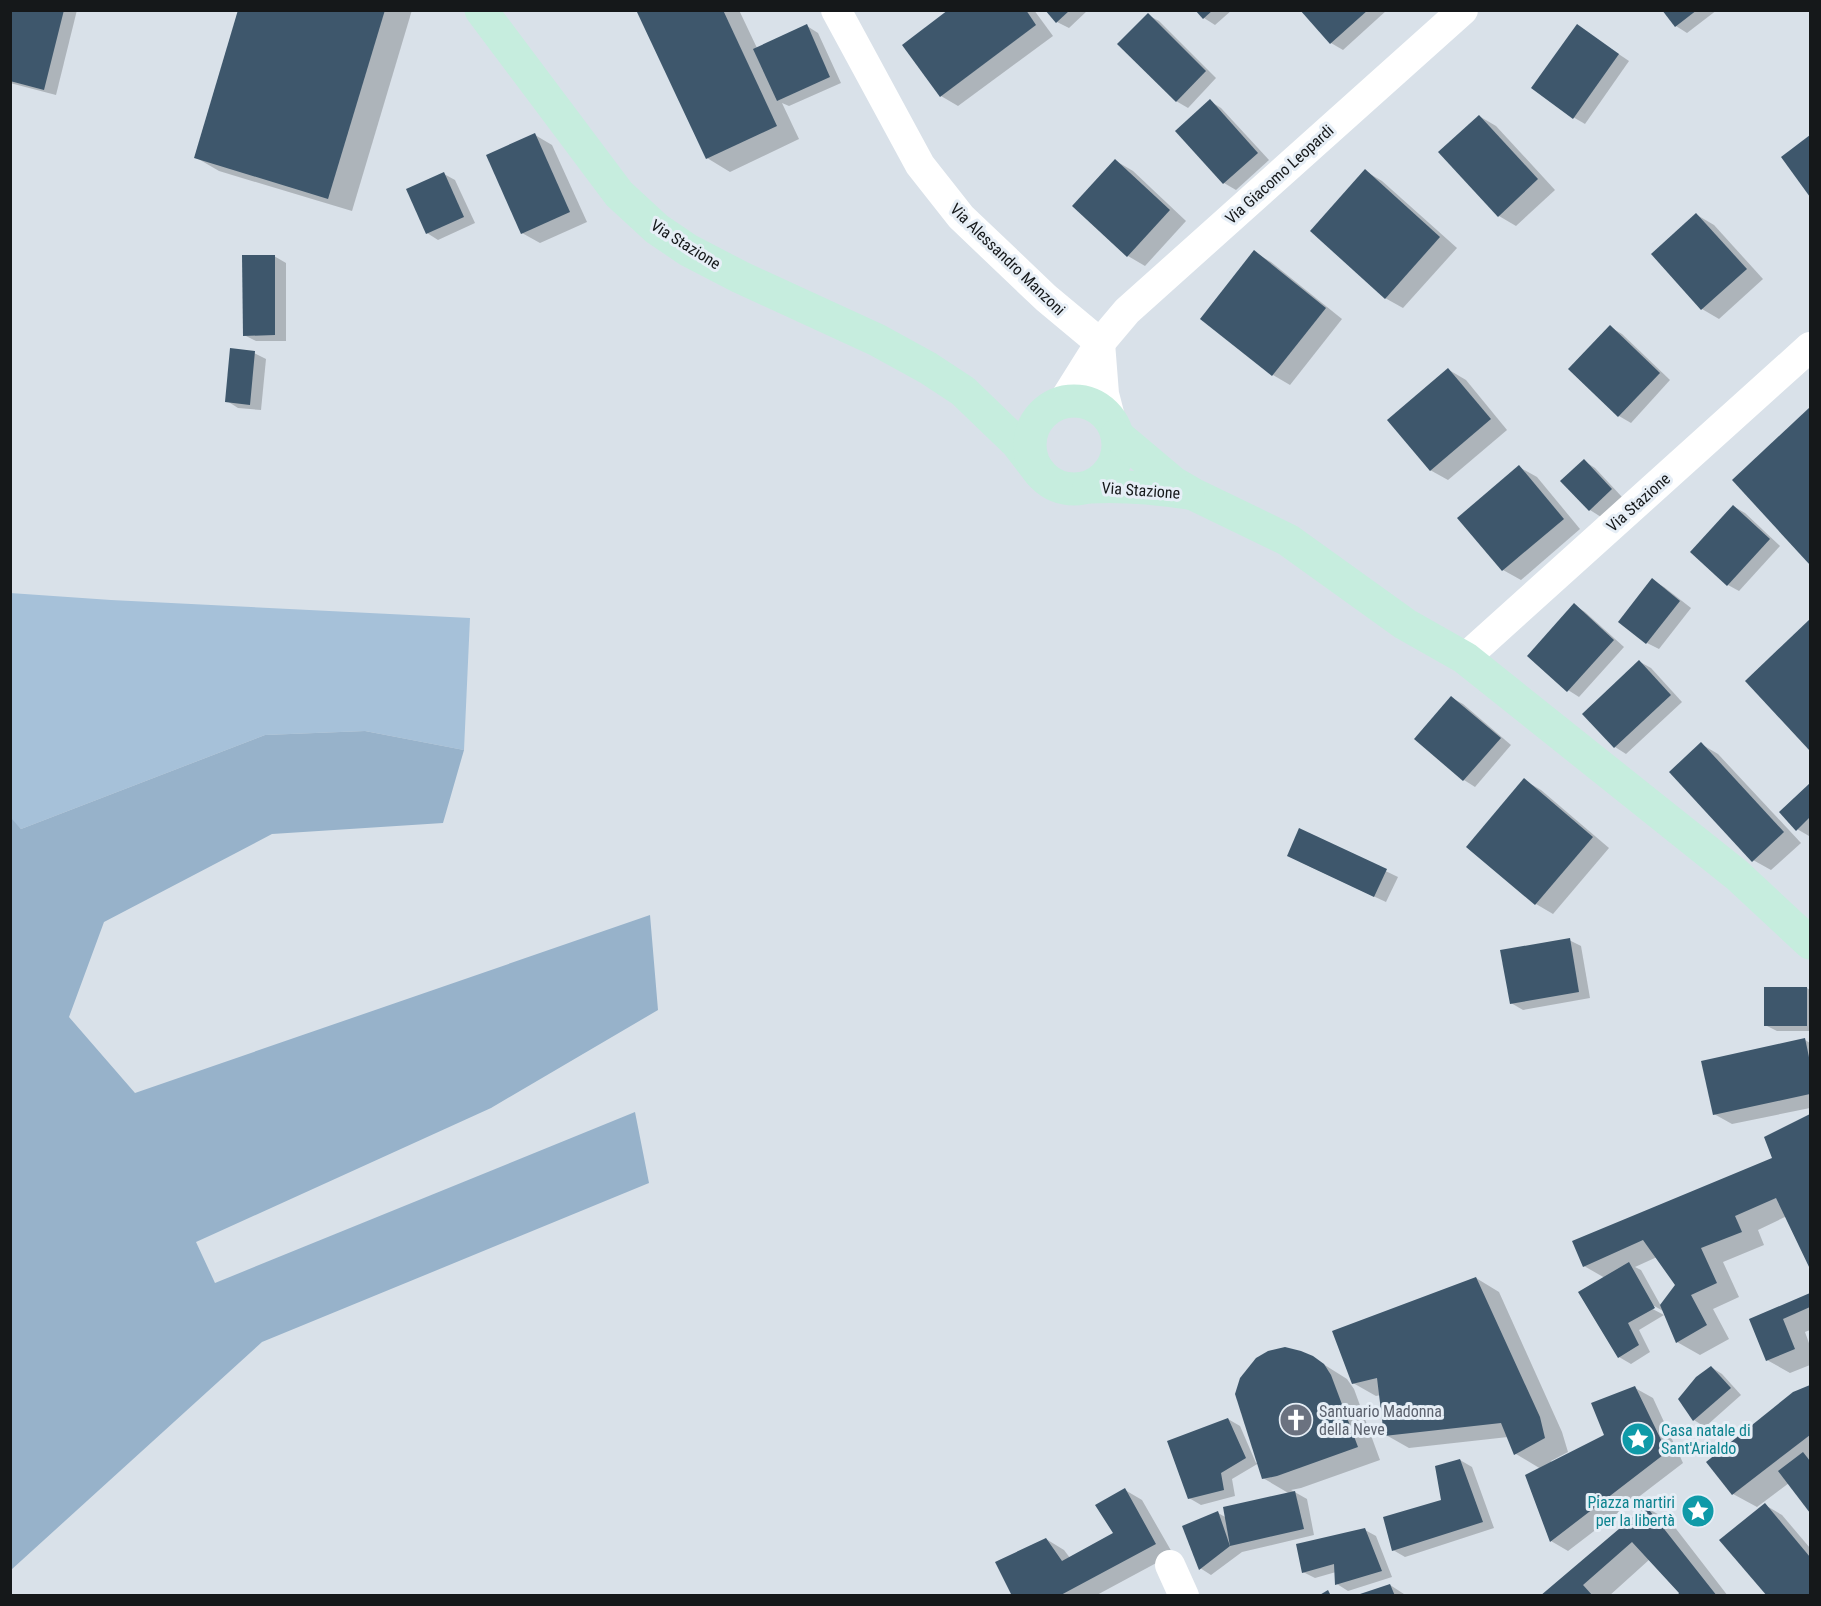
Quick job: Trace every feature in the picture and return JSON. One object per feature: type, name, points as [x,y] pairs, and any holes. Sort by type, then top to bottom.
[{"type":"main road","name":"Via Stazione","points":[[481,10],[619,194],[657,229],[688,250],[740,277],[877,340],[928,368],[963,391],[1016,442],[1040,473]]},
{"type":"main road","name":"Via Stazione","points":[[963,391],[1016,408],[1035,410],[1057,404]]},
{"type":"main road","points":[[1073,401],[1090,404],[1106,415],[1114,428],[1118,445],[1115,459],[1104,477],[1089,487],[1075,489],[1058,486],[1040,473],[1034,464],[1030,449],[1031,434],[1039,417],[1057,404],[1073,401]]},
{"type":"main road","name":"Via Stazione","points":[[1114,428],[1174,483],[1288,540],[1405,624],[1465,658],[1737,875],[1810,943]]},
{"type":"main road","name":"Via Stazione","points":[[1089,487],[1155,488],[1193,494]]},
{"type":"street","name":"Via Alessandro Manzoni","points":[[836,10],[920,165],[947,200],[961,217],[1046,298],[1100,343]]},
{"type":"street","name":"Via Giacomo Leopardi","points":[[1057,404],[1100,343],[1127,311],[1463,10]]},
{"type":"street","points":[[1100,343],[1104,394],[1114,428]]},
{"type":"street","name":"Via Stazione","points":[[1465,658],[1810,347]]},
{"type":"street","points":[[1170,1565],[1184,1596]]},
{"type":"shaded area","points":[[10,593],[470,618],[464,750],[365,731],[265,735],[21,829],[10,818]]},
{"type":"shaded area","points":[[365,731],[464,750],[443,823],[272,834],[104,922],[69,1017],[135,1093],[650,915],[658,1010],[491,1108],[196,1242],[215,1283],[635,1112],[649,1183],[262,1342],[11,1570],[11,818],[21,829],[265,735]]},
{"type":"building","points":[[10,10],[64,10],[44,90],[10,81]]},
{"type":"building","points":[[238,10],[385,10],[328,199],[194,158]]},
{"type":"building","points":[[636,10],[723,10],[777,126],[706,159]]},
{"type":"building","points":[[948,10],[1026,10],[1036,25],[940,97],[902,45]]},
{"type":"building","points":[[1045,10],[1070,10],[1056,23]]},
{"type":"building","points":[[1195,10],[1213,10],[1203,19]]},
{"type":"building","points":[[1300,10],[1368,10],[1330,44]]},
{"type":"building","points":[[1662,10],[1697,10],[1675,27]]},
{"type":"building","points":[[1148,13],[1206,71],[1176,102],[1117,44]]},
{"type":"building","points":[[807,24],[830,77],[777,101],[753,49]]},
{"type":"building","points":[[1577,24],[1619,54],[1573,119],[1531,88]]},
{"type":"building","points":[[1210,99],[1258,153],[1223,184],[1175,131]]},
{"type":"building","points":[[1479,115],[1538,179],[1498,217],[1438,152]]},
{"type":"building","points":[[535,133],[570,212],[521,234],[486,155]]},
{"type":"building","points":[[1810,135],[1810,197],[1781,157]]},
{"type":"building","points":[[1115,159],[1170,210],[1127,257],[1072,206]]},
{"type":"building","points":[[1365,169],[1440,237],[1385,299],[1310,231]]},
{"type":"building","points":[[444,172],[464,217],[426,234],[406,189]]},
{"type":"building","points":[[1696,213],[1747,269],[1701,310],[1651,254]]},
{"type":"building","points":[[1254,250],[1326,308],[1272,376],[1200,319]]},
{"type":"building","points":[[242,255],[275,255],[275,335],[243,336]]},
{"type":"building","points":[[1610,325],[1660,373],[1618,417],[1568,369]]},
{"type":"building","points":[[230,348],[255,351],[250,405],[225,402]]},
{"type":"building","points":[[1448,368],[1491,419],[1430,471],[1387,420]]},
{"type":"building","points":[[1810,407],[1810,565],[1732,480]]},
{"type":"building","points":[[1584,459],[1612,489],[1589,511],[1560,481]]},
{"type":"building","points":[[1519,465],[1564,519],[1502,571],[1457,518]]},
{"type":"building","points":[[1733,505],[1770,539],[1727,586],[1690,552]]},
{"type":"building","points":[[1652,578],[1680,601],[1646,644],[1618,622]]},
{"type":"building","points":[[1574,603],[1614,640],[1567,692],[1527,656]]},
{"type":"building","points":[[1810,619],[1810,751],[1745,681]]},
{"type":"building","points":[[1639,660],[1671,695],[1614,748],[1582,714]]},
{"type":"building","points":[[1451,696],[1501,738],[1463,781],[1414,739]]},
{"type":"building","points":[[1701,742],[1784,832],[1752,862],[1669,772]]},
{"type":"building","points":[[1524,778],[1593,837],[1535,905],[1466,847]]},
{"type":"building","points":[[1810,783],[1810,817],[1796,831],[1779,812]]},
{"type":"building","points":[[1299,828],[1387,869],[1374,897],[1287,856]]},
{"type":"building","points":[[1570,938],[1579,992],[1510,1004],[1500,950]]},
{"type":"building","points":[[1764,987],[1807,987],[1807,1026],[1764,1026]]},
{"type":"building","points":[[1805,1038],[1810,1062],[1810,1094],[1713,1115],[1701,1061]]},
{"type":"building","points":[[1810,1114],[1810,1269],[1776,1198],[1735,1216],[1742,1232],[1701,1248],[1717,1283],[1691,1295],[1707,1325],[1676,1343],[1660,1305],[1675,1285],[1643,1240],[1583,1267],[1572,1241],[1772,1158],[1764,1137]]},
{"type":"building","points":[[1629,1262],[1655,1308],[1628,1323],[1639,1345],[1618,1358],[1578,1292]]},
{"type":"building","points":[[1476,1277],[1540,1417],[1545,1438],[1514,1455],[1501,1423],[1384,1436],[1377,1378],[1352,1384],[1332,1331]]},
{"type":"building","points":[[1810,1293],[1810,1307],[1783,1319],[1795,1349],[1766,1361],[1749,1319]]},
{"type":"building","name":"Santuario Madonna della Neve","points":[[1285,1347],[1313,1356],[1324,1364],[1331,1375],[1358,1447],[1277,1476],[1262,1479],[1235,1394],[1240,1378],[1256,1358],[1268,1351]]},
{"type":"building","points":[[1711,1366],[1731,1388],[1693,1421],[1678,1399],[1696,1377]]},
{"type":"building","points":[[1810,1385],[1810,1435],[1732,1495],[1706,1462],[1793,1392]]},
{"type":"building","points":[[1635,1386],[1667,1452],[1550,1542],[1525,1475],[1604,1435],[1591,1403]]},
{"type":"building","points":[[1228,1418],[1246,1458],[1221,1473],[1224,1490],[1188,1499],[1167,1441]]},
{"type":"building","points":[[1803,1452],[1810,1461],[1810,1513],[1778,1471]]},
{"type":"building","points":[[1460,1459],[1483,1522],[1392,1551],[1383,1517],[1441,1500],[1435,1466]]},
{"type":"building","points":[[1125,1488],[1156,1544],[1059,1596],[1012,1596],[995,1562],[1046,1538],[1062,1561],[1113,1533],[1095,1505]]},
{"type":"building","points":[[1295,1491],[1304,1529],[1230,1546],[1223,1507]]},
{"type":"building","points":[[1765,1503],[1810,1557],[1810,1596],[1767,1596],[1719,1540]]},
{"type":"building","points":[[1646,1506],[1717,1596],[1677,1596],[1679,1593],[1632,1542],[1583,1585],[1593,1596],[1540,1596]]},
{"type":"building","points":[[1218,1511],[1230,1546],[1199,1570],[1182,1526]]},
{"type":"building","points":[[1365,1528],[1382,1571],[1335,1585],[1334,1564],[1302,1573],[1296,1544]]},
{"type":"building","points":[[1390,1584],[1395,1596],[1357,1596],[1357,1595]]},
{"type":"building","points":[[1328,1590],[1331,1596],[1318,1596]]},
{"type":"place","name":"Santuario Madonna della Neve","points":[[1296,1420]]},
{"type":"place","name":"Casa natale di Sant'Arialdo","points":[[1638,1439]]},
{"type":"place","name":"Piazza martiri per la libertà","points":[[1698,1511]]}]
